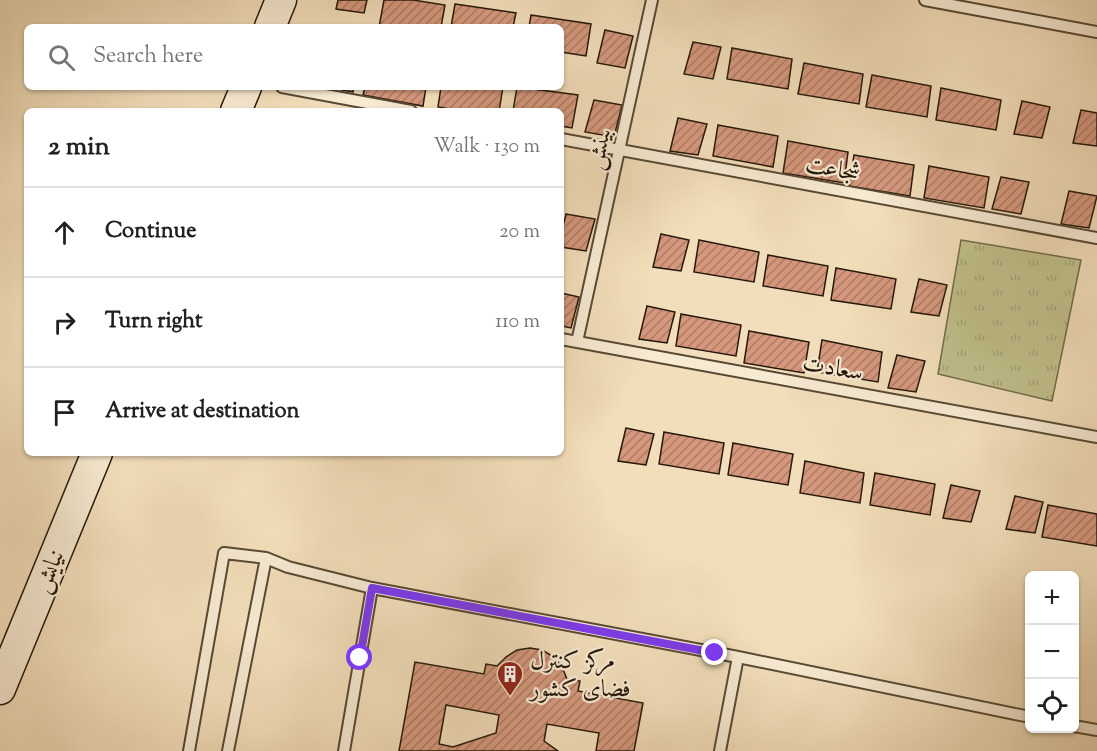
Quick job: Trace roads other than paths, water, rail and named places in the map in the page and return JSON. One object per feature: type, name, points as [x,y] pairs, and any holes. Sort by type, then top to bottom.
[{"type":"street","points":[[271,24],[281,0]]},
{"type":"street","points":[[237,108],[245,90]]},
{"type":"street","name":"نیایش","points":[[0,689],[96,456]]},
{"type":"lane","name":"بینش","points":[[577,342],[652,0]]},
{"type":"lane","points":[[925,0],[1097,32]]},
{"type":"lane","points":[[298,90],[395,108]]},
{"type":"lane","name":"شجاعت","points":[[564,140],[1097,238]]},
{"type":"lane","name":"سعادت","points":[[564,340],[1097,437]]},
{"type":"lane","points":[[189,751],[224,553],[266,558],[288,567],[372,588],[738,657],[1025,716]]},
{"type":"lane","points":[[228,751],[266,558]]},
{"type":"lane","points":[[344,751],[372,588]]},
{"type":"lane","points":[[720,751],[738,657]]},
{"type":"lane","points":[[1079,727],[1097,730]]},
{"type":"place","name":"مرکز کنترل فضای کشور","points":[[510,697]]}]
